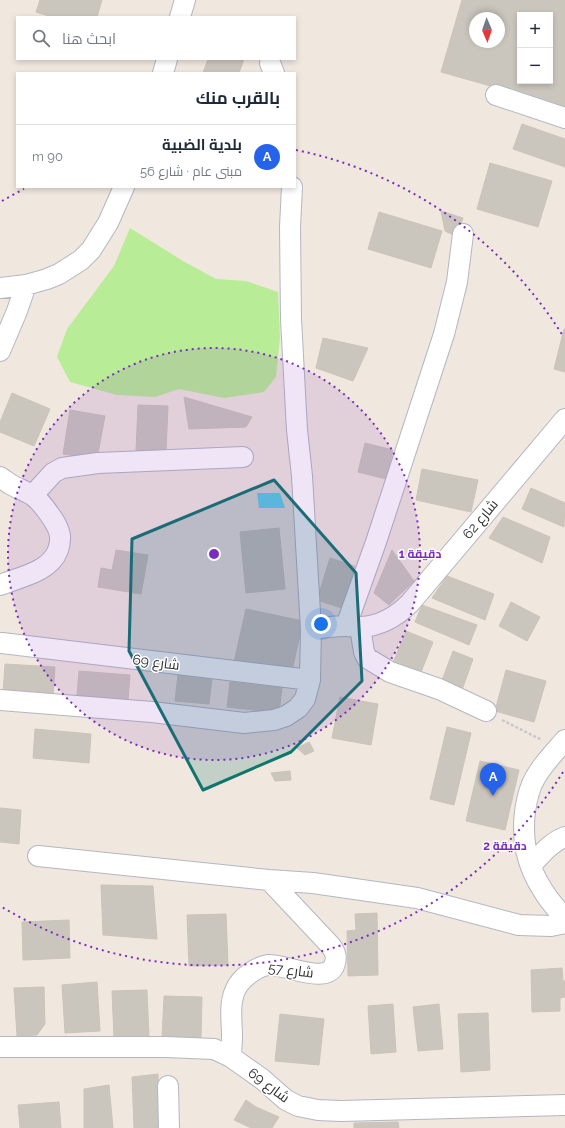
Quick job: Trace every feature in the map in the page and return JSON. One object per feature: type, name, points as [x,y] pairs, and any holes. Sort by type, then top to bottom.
[{"type":"street","points":[[180,16],[185,0]]},
{"type":"street","points":[[163,72],[167,60]]},
{"type":"street","points":[[496,95],[565,118]]},
{"type":"street","points":[[0,288],[26,285],[53,277],[81,260],[91,250],[108,223],[124,188]]},
{"type":"street","points":[[0,700],[152,712],[244,723],[274,720],[286,716],[298,708],[305,699],[310,680],[311,629],[291,319],[290,227],[292,188]]},
{"type":"street","points":[[463,234],[457,282],[444,334],[376,542],[353,626],[368,658],[390,672],[439,689],[486,711]]},
{"type":"street","points":[[0,351],[26,285]]},
{"type":"street","name":"شارع 62","points":[[311,629],[372,625],[384,622],[400,613],[565,419]]},
{"type":"street","points":[[33,496],[53,473],[62,468],[98,464],[243,457]]},
{"type":"street","points":[[0,477],[33,496],[56,524],[61,539],[55,557],[46,566],[0,585]]},
{"type":"street","name":"شارع 69","points":[[2,643],[310,680]]},
{"type":"street","points":[[562,744],[541,770],[533,784],[526,809],[524,826],[526,851],[533,873],[545,894],[565,919]]},
{"type":"street","points":[[531,865],[550,846],[561,838],[565,837]]},
{"type":"street","points":[[38,856],[269,880],[313,883],[417,898],[518,925],[551,926],[565,923]]},
{"type":"street","name":"شارع 57","points":[[231,1057],[232,997],[243,978],[258,968],[270,965],[300,972],[321,974],[332,970],[336,959],[335,952],[331,946],[269,880]]},
{"type":"street","name":"شارع 69","points":[[0,1047],[166,1047],[214,1049],[231,1057],[262,1079],[286,1100],[298,1106],[318,1110],[341,1111],[565,1105]]},
{"type":"street","points":[[168,1086],[169,1128]]},
{"type":"path","points":[[486,711],[562,744]]},
{"type":"highlighted area","points":[[274,480],[356,573],[362,681],[291,752],[203,790],[129,651],[132,539]]},
{"type":"green space","points":[[130,228],[183,261],[216,279],[246,281],[278,292],[280,337],[276,377],[264,392],[224,398],[179,389],[155,397],[117,395],[70,382],[57,357],[67,329],[114,266]]},
{"type":"water","points":[[257,493],[280,493],[285,508],[259,508]]},
{"type":"building","points":[[40,0],[102,0],[97,16],[49,16],[36,12]]},
{"type":"building","points":[[462,0],[565,0],[565,107],[441,72]]},
{"type":"building","points":[[208,60],[244,60],[239,72],[203,72]]},
{"type":"building","points":[[522,124],[565,139],[565,167],[513,149]]},
{"type":"building","points":[[490,163],[552,181],[538,227],[477,209]]},
{"type":"building","points":[[441,211],[463,218],[457,237],[445,231]]},
{"type":"building","points":[[379,212],[442,231],[431,268],[368,249]]},
{"type":"building","points":[[565,329],[565,372],[554,369]]},
{"type":"building","points":[[323,338],[368,348],[353,381],[316,368]]},
{"type":"building","points":[[12,393],[50,409],[34,446],[0,432],[0,422]]},
{"type":"building","points":[[184,397],[252,417],[246,427],[189,429]]},
{"type":"building","points":[[138,405],[168,406],[166,452],[136,451]]},
{"type":"building","points":[[70,410],[105,416],[97,459],[63,454]]},
{"type":"building","points":[[365,443],[393,450],[386,479],[358,472]]},
{"type":"building","points":[[422,469],[478,480],[471,512],[416,500]]},
{"type":"building","points":[[531,488],[565,503],[564,527],[522,509]]},
{"type":"building","points":[[503,517],[550,537],[542,563],[489,538]]},
{"type":"building","points":[[279,528],[285,589],[246,593],[240,532]]},
{"type":"building","points":[[116,550],[148,555],[141,594],[98,587],[101,568],[112,570]]},
{"type":"building","points":[[392,550],[414,581],[389,605],[374,593]]},
{"type":"building","points":[[330,558],[355,566],[342,608],[317,600]]},
{"type":"building","points":[[447,576],[494,594],[485,620],[432,598]]},
{"type":"building","points":[[511,602],[540,617],[527,641],[499,626]]},
{"type":"building","points":[[422,605],[477,625],[469,645],[415,622]]},
{"type":"building","points":[[246,609],[303,621],[291,675],[234,662]]},
{"type":"building","points":[[406,631],[433,642],[419,677],[392,665]]},
{"type":"building","points":[[453,651],[473,659],[462,690],[441,683]]},
{"type":"building","points":[[5,664],[55,667],[53,697],[3,694]]},
{"type":"building","points":[[506,670],[546,681],[534,722],[495,711]]},
{"type":"building","points":[[79,671],[130,675],[128,700],[77,695]]},
{"type":"building","points":[[178,674],[212,678],[209,704],[175,701]]},
{"type":"building","points":[[230,682],[282,688],[279,713],[227,707]]},
{"type":"building","points":[[340,697],[378,704],[371,745],[332,738]]},
{"type":"building","points":[[447,727],[471,733],[454,805],[430,799]]},
{"type":"building","points":[[35,729],[91,734],[89,763],[33,758]]},
{"type":"building","points":[[309,742],[314,751],[305,755],[297,748]]},
{"type":"building","points":[[480,761],[519,770],[505,830],[466,821]]},
{"type":"building","points":[[290,771],[291,780],[275,781],[271,773]]},
{"type":"building","points":[[0,808],[21,810],[19,844],[0,842]]},
{"type":"building","points":[[101,885],[153,886],[157,939],[103,935]]},
{"type":"building","points":[[377,913],[378,975],[348,976],[347,931],[356,930],[355,914]]},
{"type":"building","points":[[226,914],[228,965],[189,966],[187,915]]},
{"type":"building","points":[[69,920],[70,958],[23,960],[22,922]]},
{"type":"building","points":[[562,968],[563,981],[565,981],[565,997],[560,998],[560,1011],[532,1012],[531,970]]},
{"type":"building","points":[[97,982],[100,1031],[65,1033],[62,985]]},
{"type":"building","points":[[44,987],[45,1024],[37,1035],[17,1036],[14,988]]},
{"type":"building","points":[[147,990],[149,1037],[114,1039],[112,991]]},
{"type":"building","points":[[164,996],[202,997],[201,1039],[162,1038]]},
{"type":"building","points":[[393,1004],[396,1052],[371,1054],[368,1006]]},
{"type":"building","points":[[439,1004],[443,1049],[418,1051],[413,1007]]},
{"type":"building","points":[[488,1013],[490,1070],[461,1072],[458,1014]]},
{"type":"building","points":[[280,1014],[324,1019],[319,1065],[275,1061]]},
{"type":"building","points":[[158,1074],[160,1128],[134,1128],[132,1077]]},
{"type":"building","points":[[109,1085],[113,1128],[84,1128],[84,1089]]},
{"type":"building","points":[[246,1100],[256,1107],[279,1117],[272,1128],[251,1128],[234,1120]]},
{"type":"building","points":[[59,1102],[61,1128],[20,1128],[18,1105]]},
{"type":"building","points":[[398,1122],[399,1128],[354,1128],[354,1123]]},
{"type":"place","name":"بلدية الضبية","points":[[493,796]]}]
